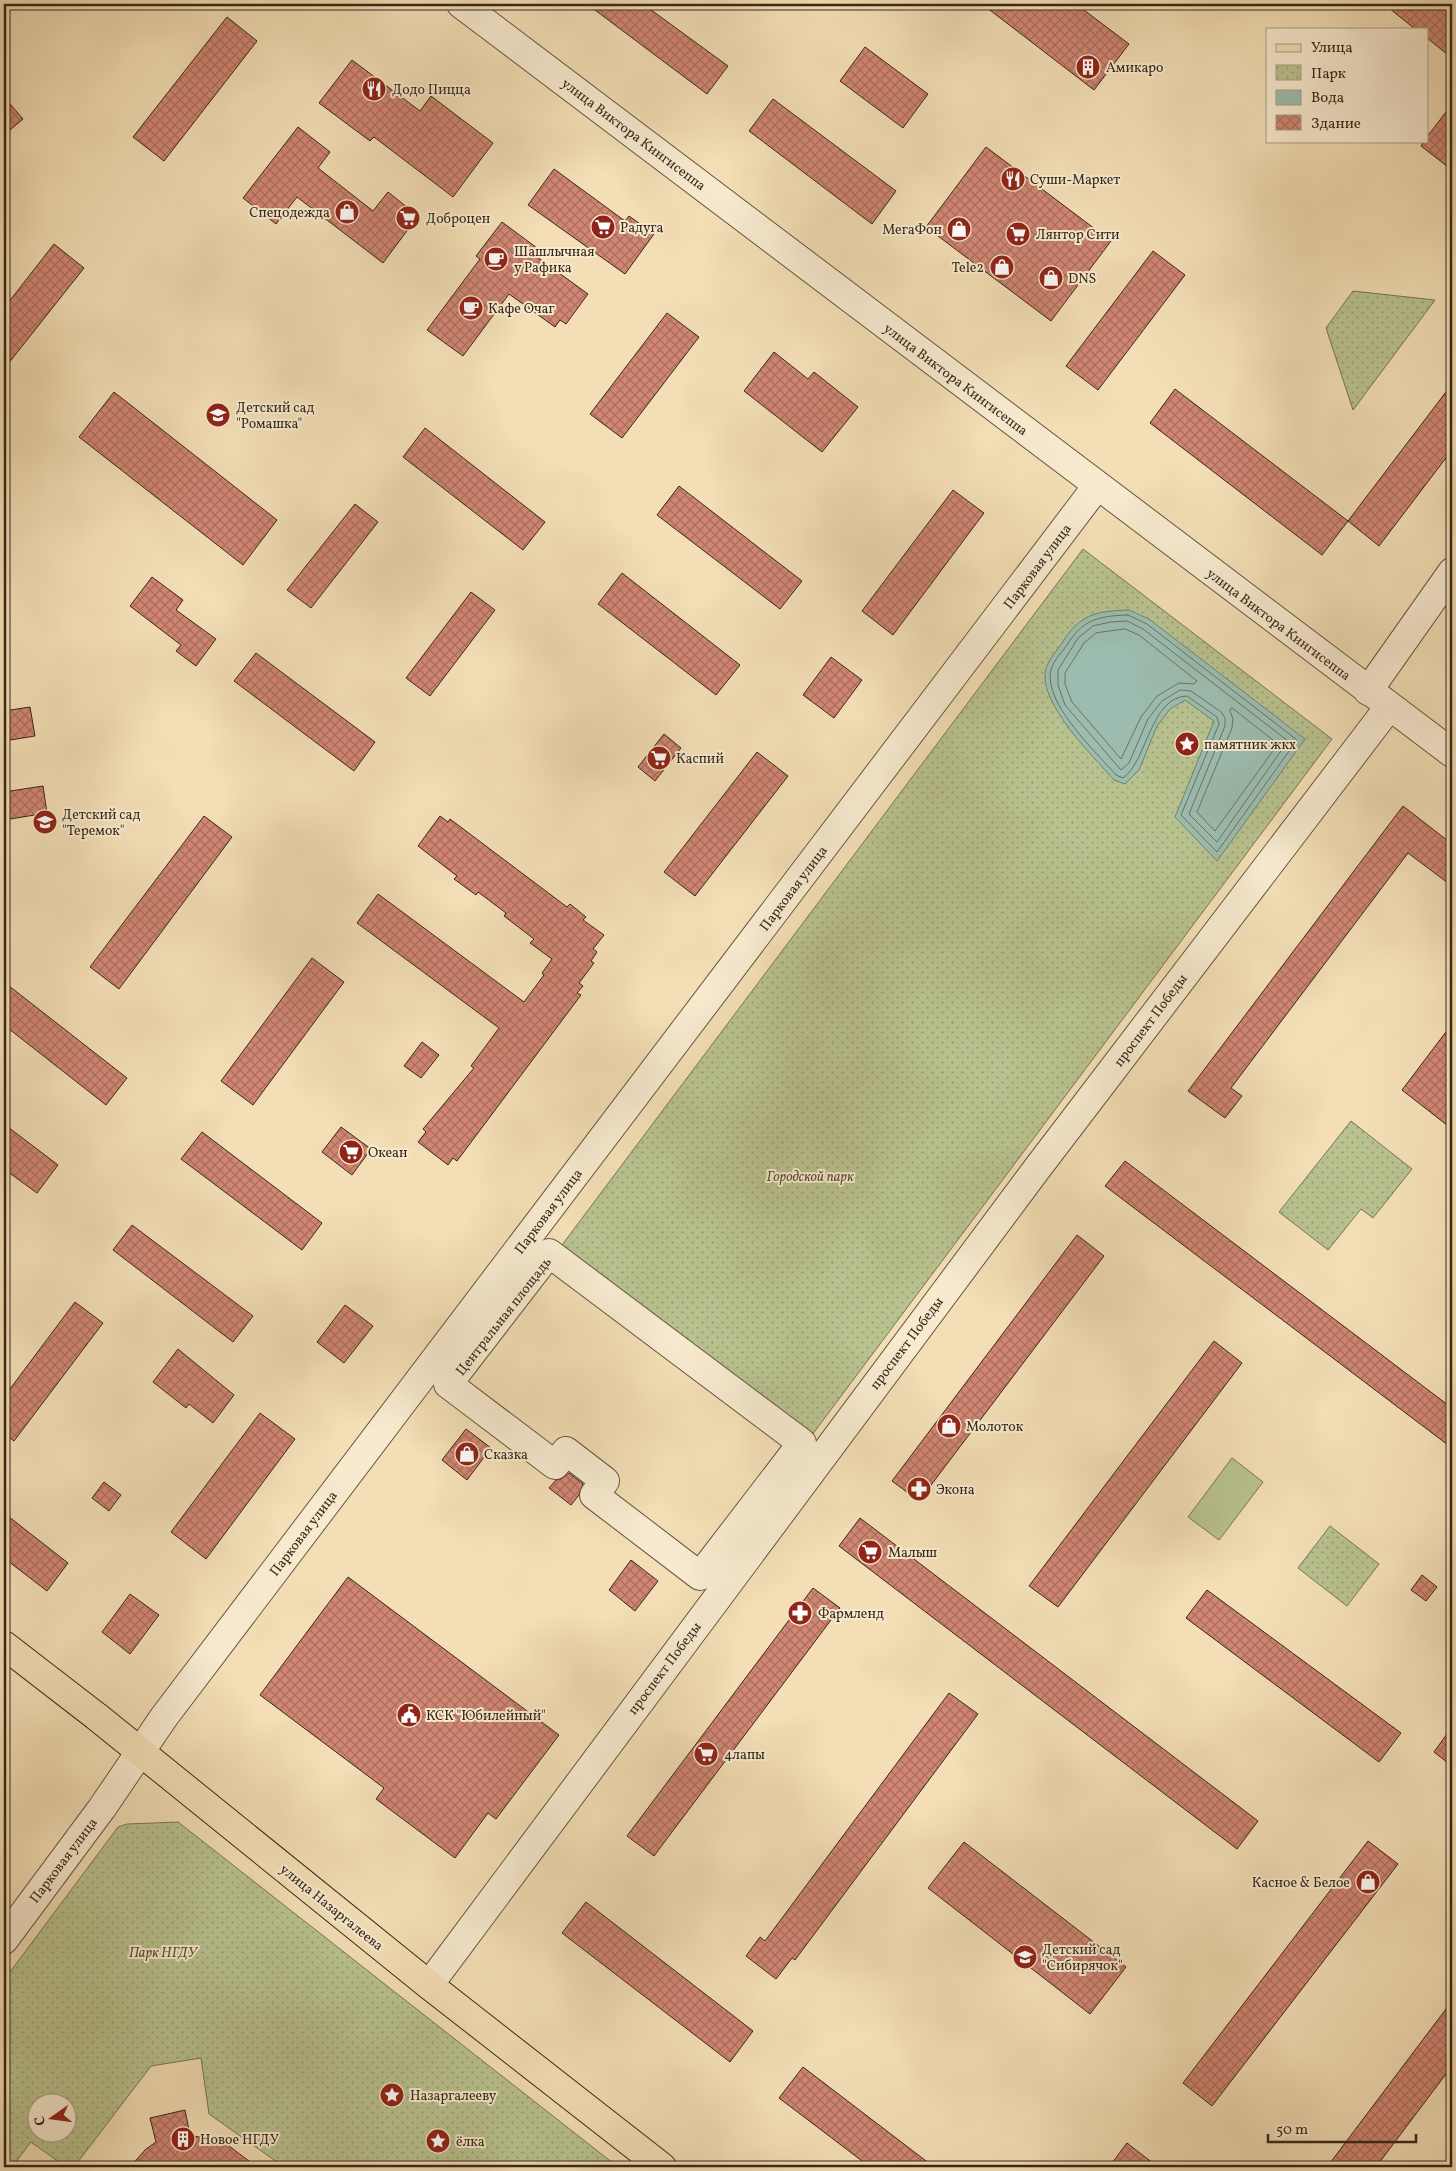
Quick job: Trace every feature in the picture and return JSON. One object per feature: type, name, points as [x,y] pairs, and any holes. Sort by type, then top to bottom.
[{"type":"main road","name":"улица Назаргалеева","points":[[4,1645],[662,2167]]},
{"type":"street","name":"улица Виктора Кингисеппа","points":[[461,4],[1452,753]]},
{"type":"street","name":"Парковая улица","points":[[4,1940],[102,1808],[164,1717],[1097,486]]},
{"type":"street","name":"проспект Победы","points":[[429,1984],[1024,1186],[1379,699],[1452,572]]},
{"type":"street","name":"Центральная площадь","points":[[549,1253],[802,1443],[700,1576],[594,1495],[605,1481],[566,1451],[555,1465],[448,1384],[549,1253]]},
{"type":"green space","points":[[1353,291],[1435,300],[1353,410],[1326,328]]},
{"type":"green space","name":"Городской парк","points":[[1083,549],[1332,739],[806,1443],[556,1253]]},
{"type":"green space","points":[[1351,1121],[1412,1169],[1373,1218],[1361,1209],[1328,1250],[1279,1212]]},
{"type":"green space","points":[[1232,1458],[1263,1482],[1219,1540],[1188,1517]]},
{"type":"green space","points":[[1330,1526],[1379,1564],[1347,1606],[1298,1568]]},
{"type":"green space","name":"Парк НГДУ","points":[[178,1822],[618,2167],[284,2167],[209,2114],[201,2058],[151,2066],[74,2167],[66,2167],[34,2144],[78,2144],[78,2094],[28,2094],[29,2144],[12,2167],[4,2167],[4,1980],[118,1827],[127,1824]]},
{"type":"water","points":[[1129,610],[1149,619],[1305,739],[1217,861],[1175,817],[1214,721],[1185,700],[1170,709],[1157,726],[1139,770],[1125,784],[1114,780],[1080,742],[1057,710],[1049,694],[1045,679],[1047,666],[1075,626],[1082,620],[1098,613]]},
{"type":"building","points":[[587,4],[643,4],[728,66],[707,94]]},
{"type":"building","name":"Амикаро","points":[[982,4],[1076,4],[1129,44],[1094,90]]},
{"type":"building","points":[[1384,4],[1441,4],[1452,13],[1452,58],[1428,39],[1428,28],[1414,28]]},
{"type":"building","points":[[227,17],[257,41],[164,161],[133,137]]},
{"type":"building","points":[[865,47],[928,94],[903,128],[840,81]]},
{"type":"building","points":[[352,60],[420,111],[431,96],[493,143],[453,197],[374,137],[370,141],[319,103]]},
{"type":"building","points":[[4,97],[23,119],[4,135]]},
{"type":"building","points":[[773,99],[896,191],[872,224],[749,131]]},
{"type":"building","points":[[1452,104],[1452,170],[1421,146],[1423,142],[1428,142],[1428,136]]},
{"type":"building","points":[[298,127],[330,152],[318,168],[373,211],[388,192],[418,216],[383,263],[297,197],[276,224],[243,198]]},
{"type":"building","name":"Лянтор Сити","points":[[986,147],[1111,241],[1051,321],[926,227]]},
{"type":"building","name":"Радуга","points":[[554,169],[625,221],[629,216],[654,234],[625,274],[528,205]]},
{"type":"building","points":[[502,222],[541,251],[537,257],[588,294],[566,324],[560,320],[555,327],[509,294],[463,356],[427,330],[480,259],[476,256]]},
{"type":"building","points":[[54,244],[84,268],[4,369],[4,308]]},
{"type":"building","points":[[1153,251],[1185,275],[1098,390],[1066,366]]},
{"type":"building","points":[[667,313],[699,337],[622,438],[590,414]]},
{"type":"building","points":[[774,352],[808,379],[814,372],[858,407],[822,452],[744,391]]},
{"type":"building","points":[[1452,384],[1452,450],[1379,546],[1348,521]]},
{"type":"building","points":[[1175,389],[1348,521],[1322,555],[1150,423]]},
{"type":"building","points":[[114,392],[277,520],[243,565],[79,437]]},
{"type":"building","points":[[425,428],[545,522],[523,550],[403,457]]},
{"type":"building","points":[[679,486],[802,581],[780,609],[657,515]]},
{"type":"building","points":[[953,490],[984,513],[893,635],[862,611]]},
{"type":"building","points":[[355,504],[378,522],[311,608],[287,590]]},
{"type":"building","points":[[622,573],[740,665],[716,695],[598,604]]},
{"type":"building","points":[[152,577],[183,600],[176,610],[216,639],[196,666],[176,651],[181,645],[130,606]]},
{"type":"building","points":[[471,592],[495,610],[430,696],[406,678]]},
{"type":"building","points":[[256,653],[375,742],[354,771],[234,681]]},
{"type":"building","points":[[831,657],[862,680],[834,718],[803,695]]},
{"type":"building","points":[[30,707],[35,736],[4,741],[4,711]]},
{"type":"building","name":"Каспий","points":[[664,734],[681,748],[655,781],[638,767]]},
{"type":"building","points":[[757,752],[788,776],[695,896],[664,872]]},
{"type":"building","points":[[43,786],[47,813],[4,820],[4,792]]},
{"type":"building","points":[[1403,806],[1452,844],[1452,886],[1408,853],[1231,1088],[1242,1096],[1225,1118],[1188,1091]]},
{"type":"building","points":[[204,816],[232,837],[119,989],[90,967]]},
{"type":"building","points":[[440,816],[448,822],[450,819],[567,907],[570,904],[586,917],[583,920],[604,935],[593,949],[597,952],[591,961],[594,963],[579,983],[583,986],[577,993],[581,995],[457,1161],[453,1158],[448,1165],[418,1142],[426,1132],[423,1129],[474,1068],[471,1066],[499,1028],[357,923],[378,894],[524,1002],[544,975],[542,973],[552,959],[530,943],[534,939],[504,916],[506,913],[478,892],[476,895],[454,879],[457,876],[418,846]]},
{"type":"building","points":[[312,958],[344,982],[253,1105],[221,1081]]},
{"type":"building","points":[[4,982],[127,1078],[106,1105],[4,1025]]},
{"type":"building","points":[[1452,1024],[1452,1129],[1402,1090]]},
{"type":"building","points":[[422,1042],[439,1055],[421,1078],[404,1066]]},
{"type":"building","points":[[4,1124],[58,1165],[37,1193],[4,1169]]},
{"type":"building","points":[[341,1127],[371,1149],[352,1175],[322,1152]]},
{"type":"building","points":[[202,1132],[322,1223],[302,1250],[181,1159]]},
{"type":"building","points":[[1125,1161],[1452,1408],[1452,1448],[1105,1186]]},
{"type":"building","points":[[132,1225],[253,1316],[233,1342],[113,1250]]},
{"type":"building","points":[[1077,1235],[1104,1256],[919,1501],[892,1481]]},
{"type":"building","points":[[75,1302],[103,1323],[14,1441],[4,1433],[4,1397]]},
{"type":"building","points":[[345,1305],[373,1326],[344,1363],[317,1342]]},
{"type":"building","points":[[1214,1341],[1242,1363],[1058,1607],[1029,1586]]},
{"type":"building","points":[[178,1349],[234,1395],[213,1423],[189,1404],[186,1408],[153,1382]]},
{"type":"building","points":[[260,1413],[295,1439],[206,1559],[171,1532]]},
{"type":"building","name":"Сказка","points":[[466,1429],[491,1448],[467,1480],[442,1460]]},
{"type":"building","points":[[569,1473],[583,1484],[579,1495],[571,1505],[549,1488],[556,1480]]},
{"type":"building","points":[[104,1482],[121,1495],[109,1511],[92,1498]]},
{"type":"building","points":[[4,1513],[68,1563],[47,1591],[4,1558]]},
{"type":"building","points":[[860,1518],[1258,1821],[1237,1849],[839,1546]]},
{"type":"building","points":[[631,1560],[658,1581],[635,1611],[609,1590]]},
{"type":"building","points":[[1422,1575],[1437,1587],[1426,1601],[1411,1590]]},
{"type":"building","name":"КСК \"Юбилейный\"","points":[[348,1577],[559,1735],[496,1819],[488,1813],[455,1858],[376,1799],[384,1788],[260,1695]]},
{"type":"building","points":[[813,1588],[840,1608],[654,1856],[627,1836]]},
{"type":"building","points":[[1207,1590],[1401,1733],[1379,1762],[1186,1618]]},
{"type":"building","points":[[130,1594],[159,1615],[130,1654],[102,1632]]},
{"type":"building","points":[[949,1693],[978,1714],[795,1960],[792,1958],[776,1979],[746,1956],[760,1937],[765,1941]]},
{"type":"building","points":[[1452,1727],[1452,1766],[1434,1752]]},
{"type":"building","points":[[1368,1841],[1398,1864],[1212,2106],[1183,2083]]},
{"type":"building","points":[[964,1842],[1126,1967],[1090,2014],[928,1888]]},
{"type":"building","points":[[586,1902],[753,2031],[730,2062],[562,1933]]},
{"type":"building","points":[[1452,2001],[1452,2066],[1376,2167],[1327,2167]]},
{"type":"building","points":[[803,2067],[934,2167],[870,2167],[779,2098]]},
{"type":"building","name":"Новое НГДУ","points":[[185,2110],[190,2135],[225,2143],[257,2167],[130,2167],[146,2149],[156,2142],[150,2118]]},
{"type":"building","points":[[1127,2143],[1158,2167],[1109,2167]]},
{"type":"place","name":"Амикаро","points":[[1088,67]]},
{"type":"place","name":"Додо Пицца","points":[[374,89]]},
{"type":"place","name":"Суши-Маркет","points":[[1013,179]]},
{"type":"place","name":"Спецодежда","points":[[347,212]]},
{"type":"place","name":"Доброцен","points":[[408,218]]},
{"type":"place","name":"Радуга","points":[[603,227]]},
{"type":"place","name":"МегаФон","points":[[959,229]]},
{"type":"place","name":"Лянтор Сити","points":[[1018,234]]},
{"type":"place","name":"Шашлычная у Рафика","points":[[496,259]]},
{"type":"place","name":"Tele2","points":[[1002,267]]},
{"type":"place","name":"DNS","points":[[1051,278]]},
{"type":"place","name":"Кафе Очаг","points":[[471,308]]},
{"type":"place","name":"Детский сад \"Ромашка\"","points":[[218,415]]},
{"type":"place","name":"памятник жкх","points":[[1187,744]]},
{"type":"place","name":"Каспий","points":[[659,758]]},
{"type":"place","name":"Детский сад \"Теремок\"","points":[[45,822]]},
{"type":"place","name":"Океан","points":[[351,1152]]},
{"type":"place","name":"Молоток","points":[[949,1426]]},
{"type":"place","name":"Сказка","points":[[467,1454]]},
{"type":"place","name":"Экона","points":[[919,1489]]},
{"type":"place","name":"Малыш","points":[[870,1552]]},
{"type":"place","name":"Фармленд","points":[[800,1613]]},
{"type":"place","name":"КСК \"Юбилейный\"","points":[[409,1715]]},
{"type":"place","name":"4лапы","points":[[706,1754]]},
{"type":"place","name":"Касное & Белое","points":[[1368,1882]]},
{"type":"place","name":"Детский сад \"Сибирячок\"","points":[[1025,1957]]},
{"type":"place","name":"Назаргалееву","points":[[392,2095]]},
{"type":"place","name":"Новое НГДУ","points":[[183,2139]]},
{"type":"place","name":"ёлка","points":[[438,2141]]}]
